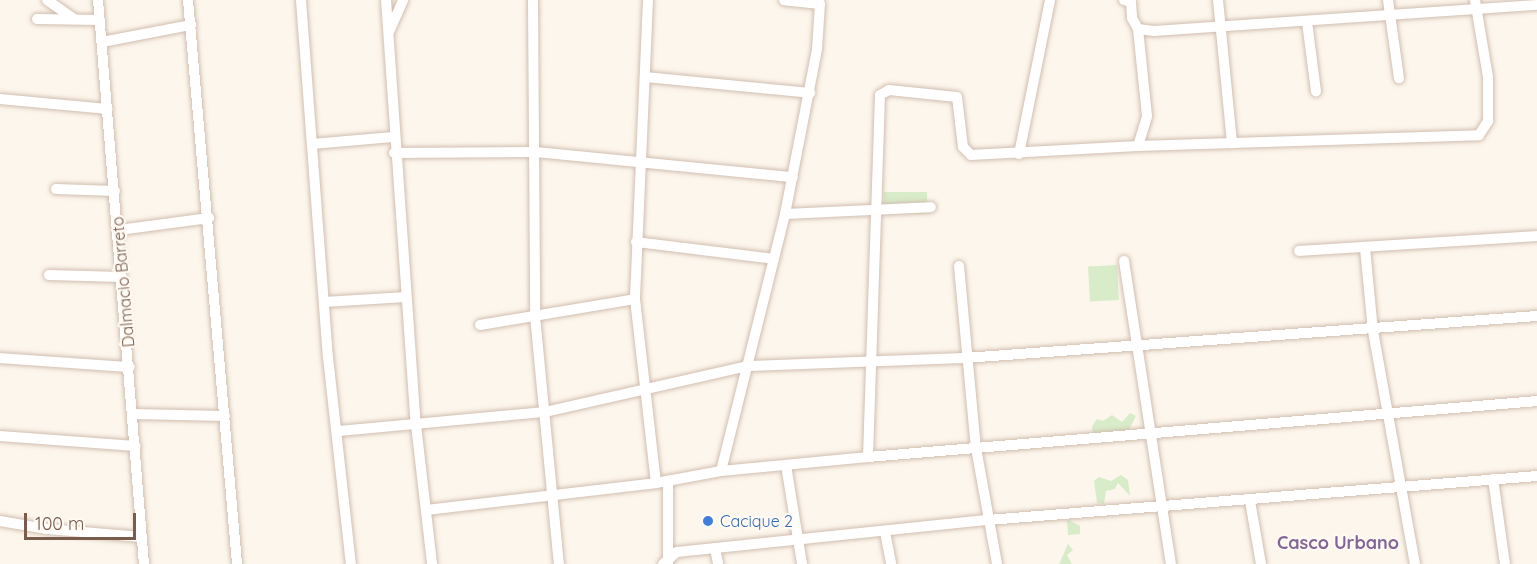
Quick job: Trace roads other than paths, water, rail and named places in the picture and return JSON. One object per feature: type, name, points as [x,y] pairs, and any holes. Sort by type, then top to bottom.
[{"type":"street","points":[[47,0],[75,19]]},
{"type":"street","name":"Dalmacio Barreto","points":[[98,0],[119,230],[144,564]]},
{"type":"street","points":[[188,0],[209,218],[237,564]]},
{"type":"street","points":[[301,0],[324,303],[339,431],[348,564]]},
{"type":"street","points":[[386,0],[394,153],[416,425],[432,564]]},
{"type":"street","points":[[389,32],[403,0]]},
{"type":"street","points":[[533,0],[536,152],[535,316],[559,564]]},
{"type":"street","points":[[648,0],[635,299],[656,483]]},
{"type":"street","points":[[721,471],[785,214],[810,93],[820,3],[784,0]]},
{"type":"street","points":[[1019,154],[1050,0]]},
{"type":"street","points":[[1218,0],[1232,142]]},
{"type":"street","points":[[1388,0],[1399,78]]},
{"type":"street","points":[[1129,1],[1132,18],[1138,29],[1147,116],[1138,146]]},
{"type":"street","points":[[1138,29],[1220,28],[1307,22],[1390,15],[1476,4],[1537,5]]},
{"type":"street","points":[[868,457],[879,98],[889,90],[953,94],[961,104],[965,152],[971,155],[1232,142],[1479,135],[1488,120],[1488,77],[1476,4]]},
{"type":"street","points":[[37,19],[100,20]]},
{"type":"street","points":[[1307,22],[1316,91]]},
{"type":"street","points":[[102,42],[191,25]]},
{"type":"street","points":[[645,77],[810,93]]},
{"type":"street","points":[[0,99],[108,109]]},
{"type":"street","points":[[312,144],[393,137]]},
{"type":"street","points":[[394,153],[536,152],[793,177]]},
{"type":"street","points":[[56,189],[115,191]]},
{"type":"street","points":[[785,214],[931,207]]},
{"type":"street","points":[[119,230],[209,218]]},
{"type":"street","points":[[1299,251],[1537,236]]},
{"type":"street","points":[[636,242],[774,259]]},
{"type":"street","points":[[1365,248],[1372,331],[1415,564]]},
{"type":"street","points":[[1124,261],[1148,432],[1171,564]]},
{"type":"street","points":[[959,266],[965,358],[976,448],[997,564]]},
{"type":"street","points":[[49,275],[122,277]]},
{"type":"street","points":[[324,303],[406,297]]},
{"type":"street","points":[[480,325],[635,299]]},
{"type":"street","points":[[339,431],[545,412],[748,366],[870,359],[965,358],[1372,331],[1537,316]]},
{"type":"street","points":[[0,358],[130,367]]},
{"type":"street","points":[[427,510],[552,498],[668,482],[721,471],[1148,432],[1537,401]]},
{"type":"street","points":[[132,414],[225,416]]},
{"type":"street","points":[[0,436],[135,446]]},
{"type":"street","points":[[786,465],[802,564]]},
{"type":"street","points":[[666,563],[677,552],[988,520],[1250,501],[1400,485],[1537,476]]},
{"type":"street","points":[[1493,478],[1505,564]]},
{"type":"street","points":[[666,563],[668,482]]},
{"type":"street","points":[[1250,501],[1261,564]]},
{"type":"street","points":[[0,521],[47,529],[142,537]]},
{"type":"street","points":[[885,532],[891,564]]},
{"type":"street","points":[[715,548],[718,564]]},
{"type":"place","name":"Cacique 2","points":[[708,521]]},
{"type":"district","name":"Casco Urbano","points":[[1338,543]]}]
